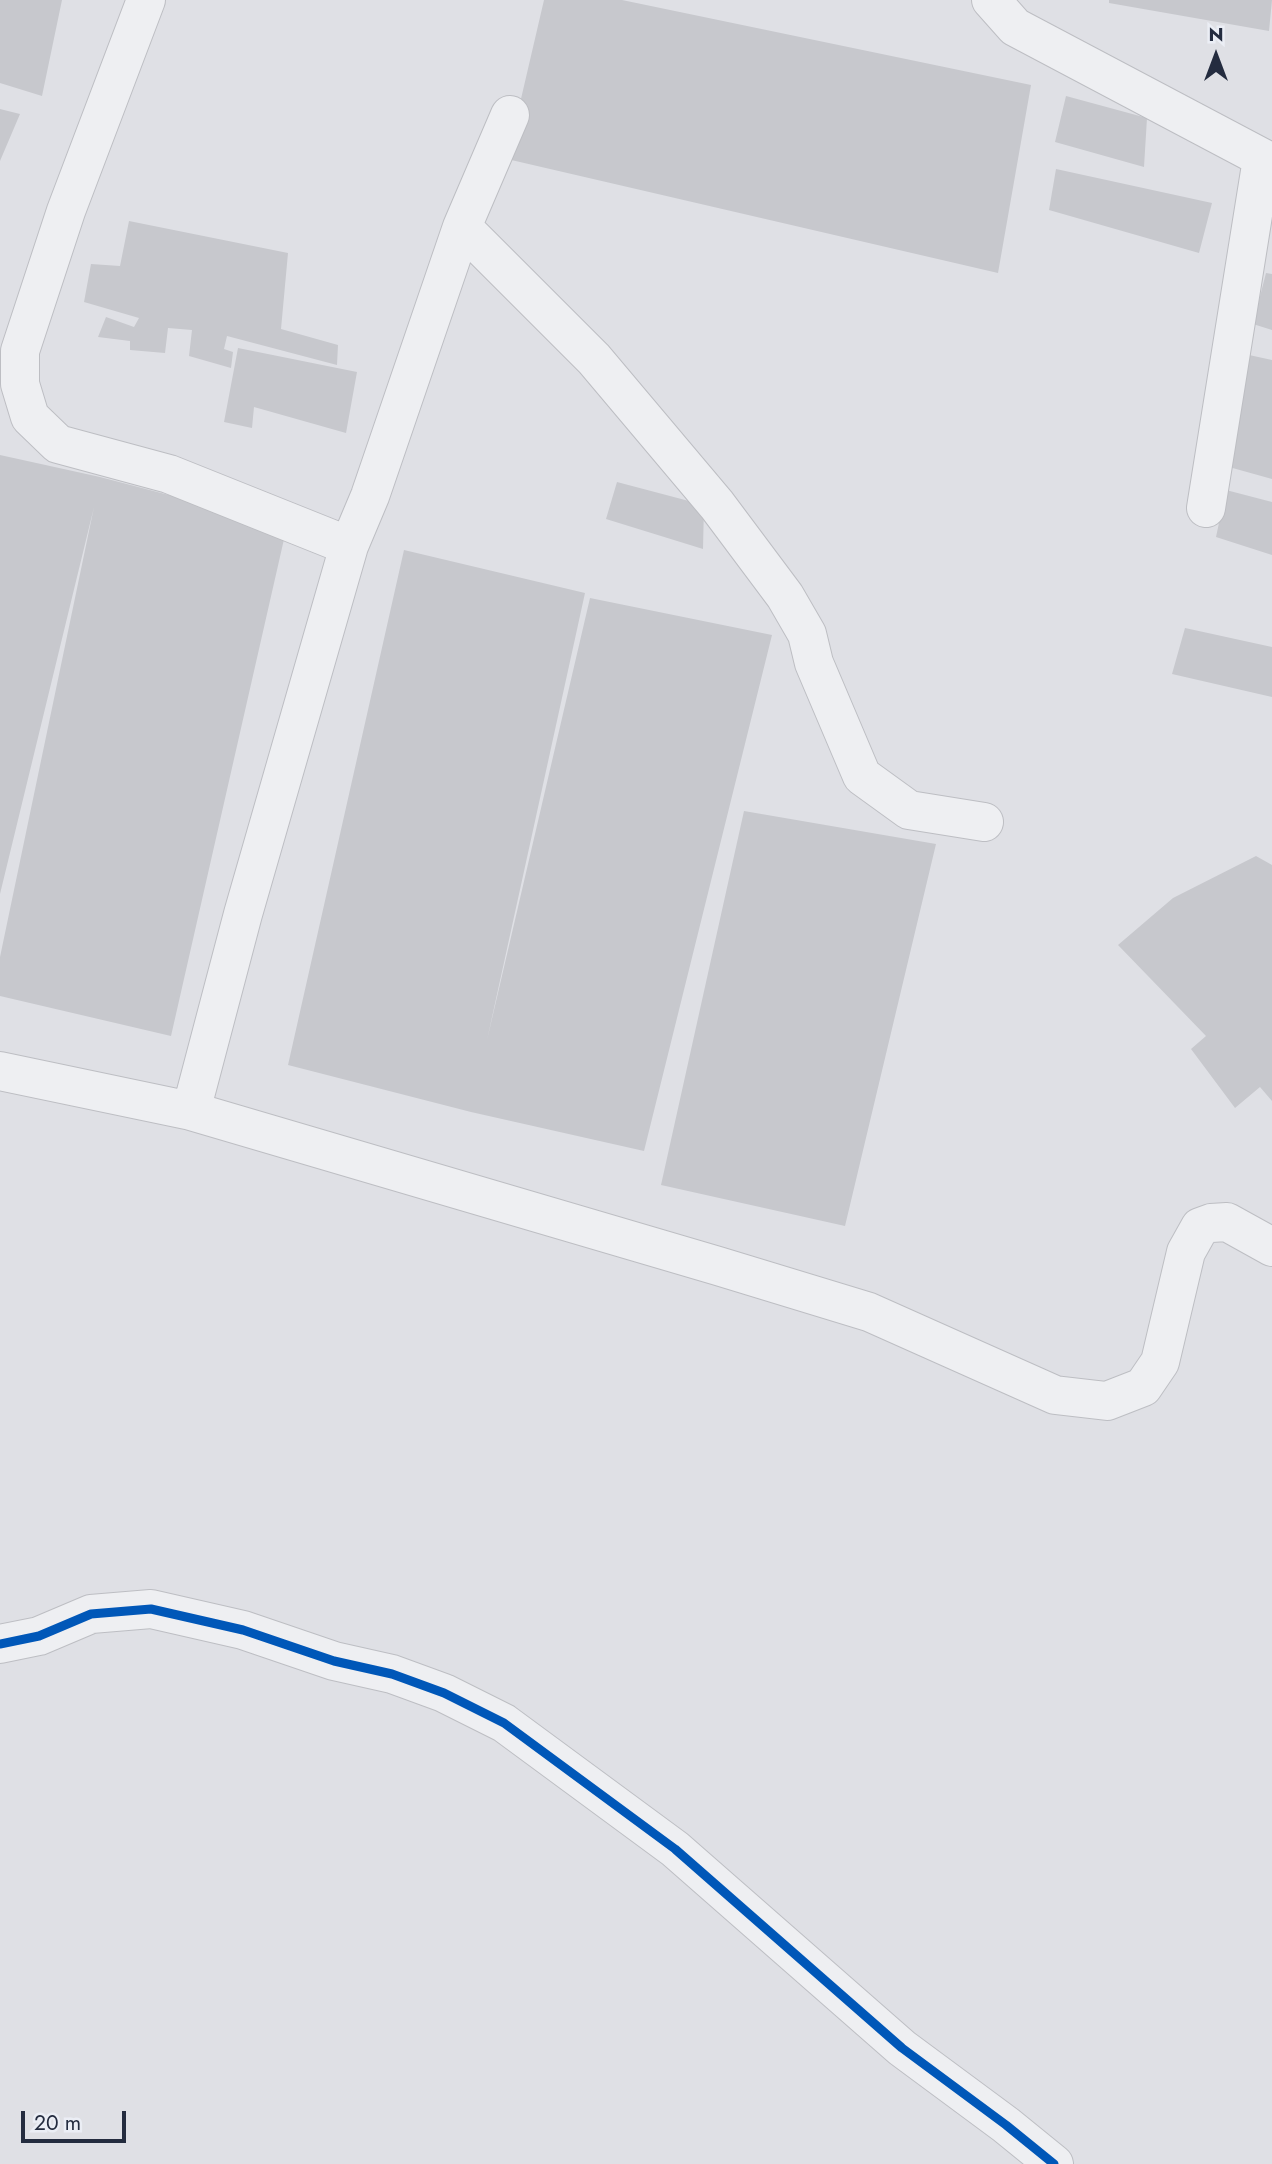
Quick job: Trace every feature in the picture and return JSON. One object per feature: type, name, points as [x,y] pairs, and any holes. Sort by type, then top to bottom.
[{"type":"street","points":[[146,0],[66,211],[20,351],[20,384],[30,416],[58,444],[169,474],[349,546]]},
{"type":"street","points":[[991,0],[1015,27],[1267,161],[1206,508]]},
{"type":"street","points":[[191,1111],[243,914],[349,546],[370,496],[462,227],[510,115]]},
{"type":"street","points":[[462,227],[594,359],[717,505],[785,596],[807,634],[814,663],[862,776],[909,810],[984,822]]},
{"type":"street","points":[[0,1071],[191,1111],[869,1312],[1055,1395],[1107,1401],[1143,1387],[1160,1362],[1186,1252],[1199,1227],[1227,1222],[1272,1247]]},
{"type":"street","points":[[0,1644],[38,1636],[90,1614],[151,1609],[243,1630],[334,1661],[392,1674],[444,1693],[504,1723],[675,1849],[902,2048],[1054,2164]]},
{"type":"building","points":[[0,0],[62,0],[42,96],[0,83]]},
{"type":"building","points":[[544,0],[622,0],[1031,85],[998,273],[507,159]]},
{"type":"building","points":[[1109,0],[1272,0],[1269,31],[1109,3]]},
{"type":"building","points":[[1066,96],[1147,118],[1144,167],[1055,142]]},
{"type":"building","points":[[0,109],[20,114],[0,161]]},
{"type":"building","points":[[1056,169],[1212,203],[1199,253],[1049,210]]},
{"type":"building","points":[[129,221],[288,253],[281,329],[338,345],[337,365],[227,336],[224,349],[233,352],[231,368],[189,356],[192,330],[168,328],[165,353],[130,350],[130,341],[98,337],[106,317],[134,327],[139,318],[84,302],[91,264],[120,266]]},
{"type":"building","points":[[1266,273],[1272,274],[1272,330],[1253,324]]},
{"type":"building","points":[[238,348],[357,372],[346,433],[254,407],[252,428],[224,422]]},
{"type":"building","points":[[1249,355],[1272,360],[1272,479],[1229,467]]},
{"type":"building","points":[[0,455],[100,477],[287,526],[171,1036],[0,996],[0,957],[94,507],[0,894]]},
{"type":"building","points":[[617,482],[704,505],[703,549],[606,519]]},
{"type":"building","points":[[1226,490],[1272,502],[1272,555],[1216,537]]},
{"type":"building","points":[[404,550],[585,593],[487,1040],[590,598],[772,635],[644,1151],[471,1112],[288,1065]]},
{"type":"building","points":[[1185,628],[1272,647],[1272,697],[1172,674]]},
{"type":"building","points":[[744,811],[936,844],[845,1226],[661,1185]]},
{"type":"building","points":[[1256,856],[1272,865],[1272,1101],[1260,1087],[1235,1108],[1191,1049],[1206,1036],[1118,945],[1173,898]]},
{"type":"cycle path","points":[[0,1644],[39,1636],[91,1614],[151,1609],[243,1630],[334,1661],[392,1674],[444,1693],[504,1723],[675,1849],[902,2048],[1054,2164]]}]
